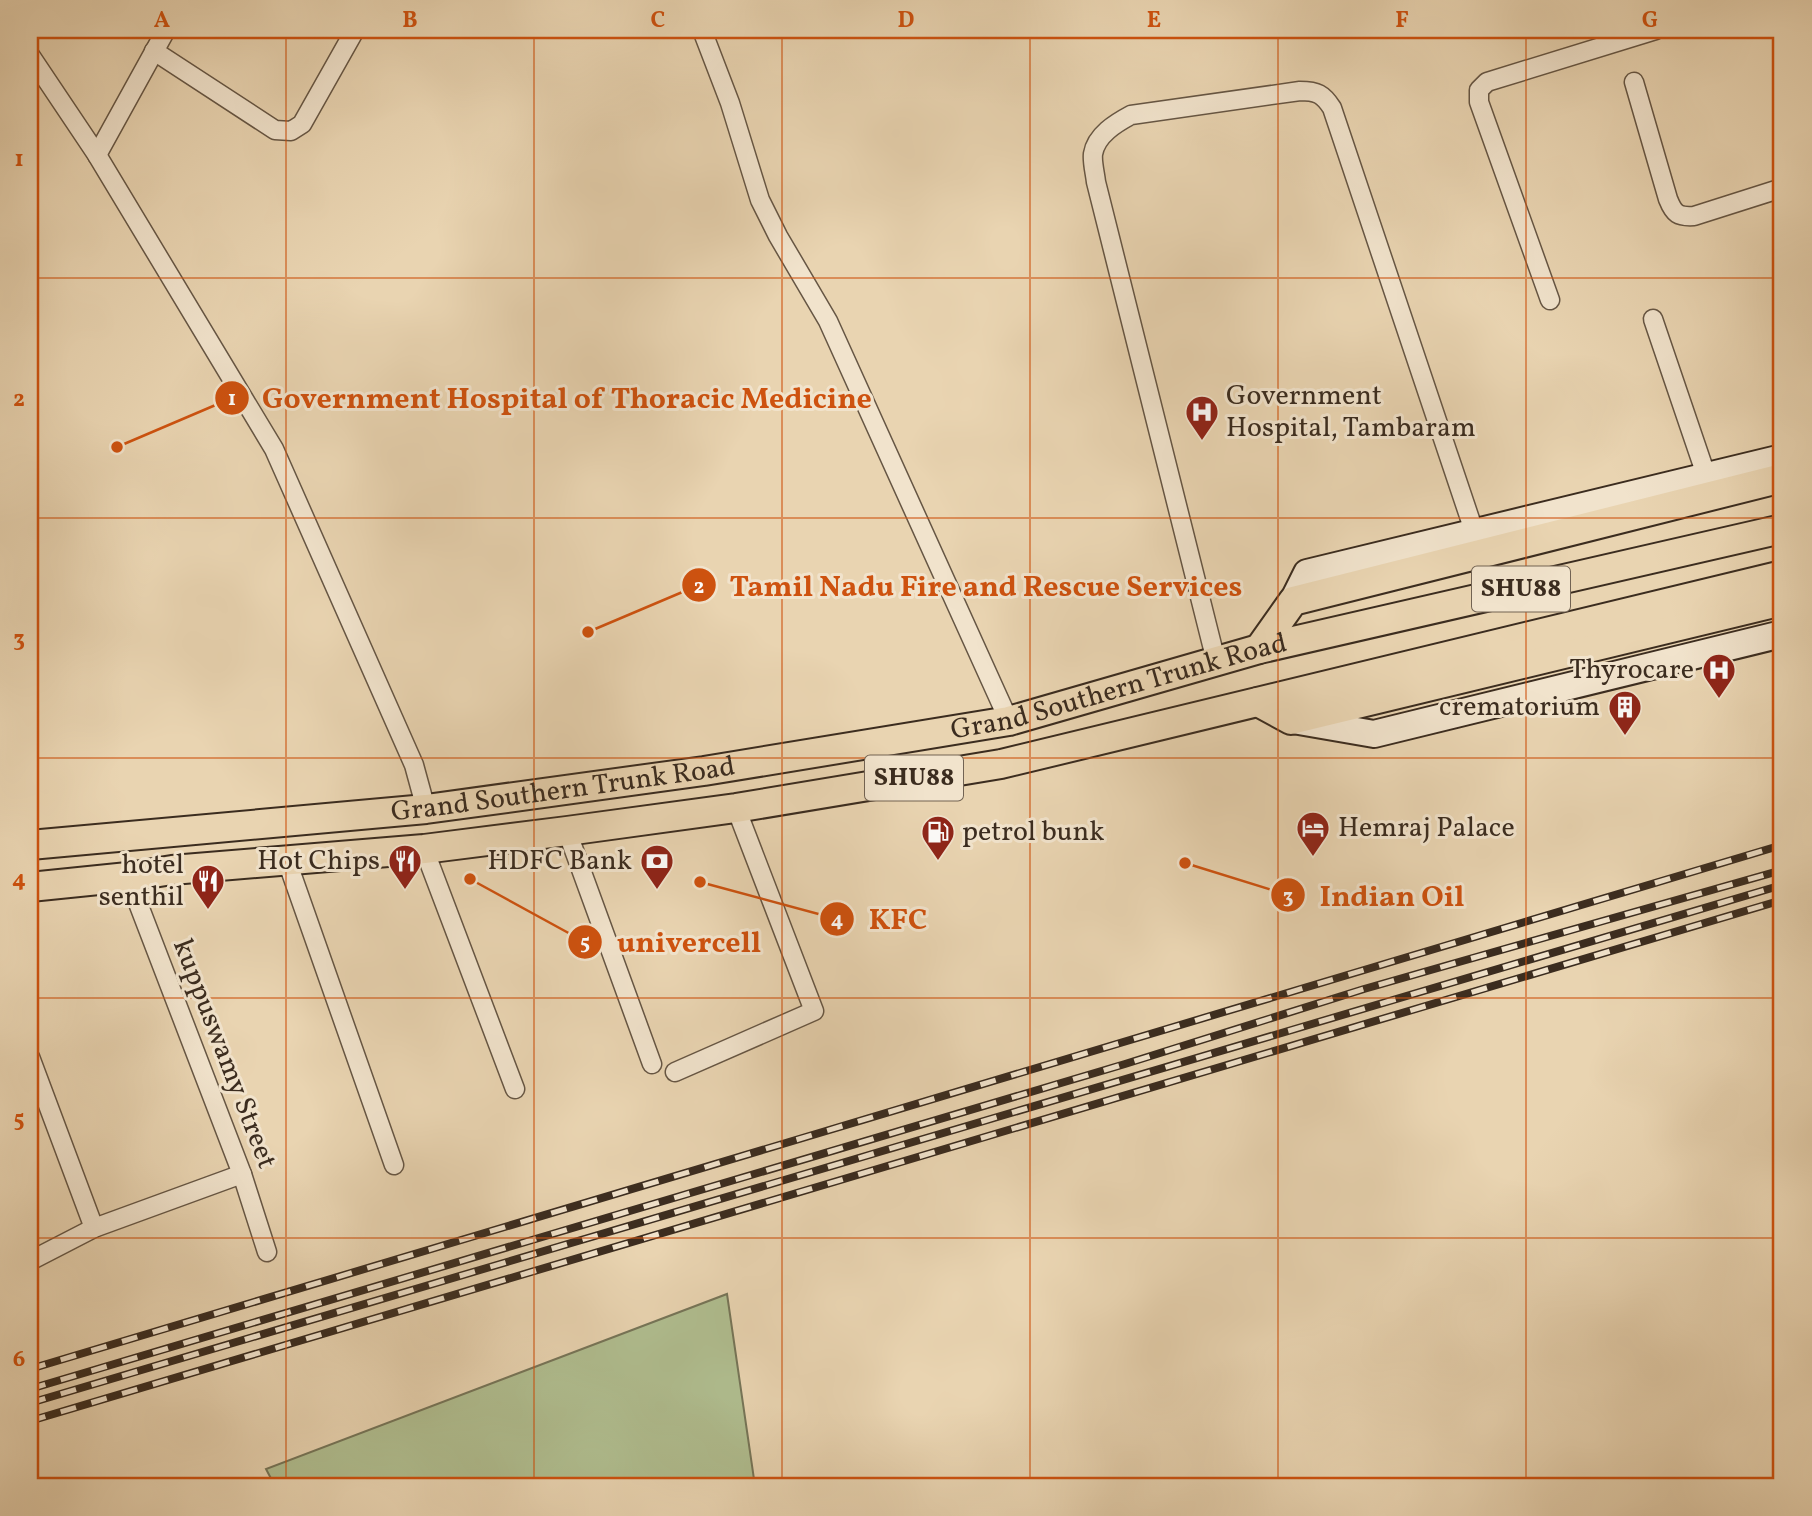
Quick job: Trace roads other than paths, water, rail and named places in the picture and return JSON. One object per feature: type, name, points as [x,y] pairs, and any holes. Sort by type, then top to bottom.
[{"type":"main road","points":[[1259,649],[1306,597],[1782,478]]},
{"type":"main road","name":"Grand Southern Trunk Road","points":[[30,845],[426,809],[704,771],[1009,721],[1259,649],[1782,529]]},
{"type":"main road","name":"Grand Southern Trunk Road","points":[[30,887],[172,870],[424,849],[567,831],[736,808],[1001,764],[1782,575]]},
{"type":"main road","points":[[1258,702],[1291,720],[1782,601]]},
{"type":"street","points":[[97,155],[166,30]]},
{"type":"street","points":[[154,51],[275,130],[291,131],[302,124],[355,30]]},
{"type":"street","points":[[702,30],[730,103],[760,200],[828,321],[1009,721]]},
{"type":"street","points":[[1550,300],[1479,102],[1479,90],[1487,82],[1656,30]]},
{"type":"street","points":[[30,55],[97,155],[274,449],[414,765],[426,809]]},
{"type":"street","points":[[1634,82],[1673,212],[1680,217],[1694,216],[1782,188]]},
{"type":"street","points":[[1216,661],[1096,182],[1093,153],[1115,124],[1131,115],[1300,91],[1315,91],[1324,97],[1332,108],[1474,531]]},
{"type":"street","points":[[1653,319],[1706,475]]},
{"type":"street","points":[[1306,597],[1307,573],[1782,457]]},
{"type":"street","points":[[1291,720],[1374,734],[1782,634]]},
{"type":"street","points":[[676,1072],[814,1011],[736,808]]},
{"type":"street","points":[[567,831],[652,1064]]},
{"type":"street","points":[[424,849],[515,1089]]},
{"type":"street","points":[[287,861],[394,1165]]},
{"type":"street","name":"kuppuswamy Street","points":[[128,877],[242,1174],[267,1252]]},
{"type":"street","points":[[30,1057],[94,1228]]},
{"type":"street","points":[[30,1261],[94,1228],[242,1174]]},
{"type":"railway","points":[[30,1369],[1782,845]]},
{"type":"railway","points":[[30,1389],[1125,1064],[1364,989],[1782,870]]},
{"type":"railway","points":[[30,1403],[1782,885]]},
{"type":"railway","points":[[30,1421],[1782,900]]},
{"type":"place","name":"Government Hospital, Tambaram","points":[[1202,442]]},
{"type":"place","name":"Government Hospital of Thoracic Medicine","points":[[117,447]]},
{"type":"place","name":"Tamil Nadu Fire and Rescue Services","points":[[588,632]]},
{"type":"place","name":"Thyrocare","points":[[1719,700]]},
{"type":"place","name":"crematorium","points":[[1625,737]]},
{"type":"place","name":"Hemraj Palace","points":[[1313,858]]},
{"type":"place","name":"petrol bunk","points":[[938,862]]},
{"type":"place","name":"Indian Oil","points":[[1185,863]]},
{"type":"place","name":"univercell","points":[[470,879]]},
{"type":"place","name":"KFC","points":[[700,882]]},
{"type":"place","name":"Hot Chips","points":[[405,891]]},
{"type":"place","name":"HDFC Bank","points":[[657,891]]},
{"type":"place","name":"hotel senthil","points":[[208,911]]}]
